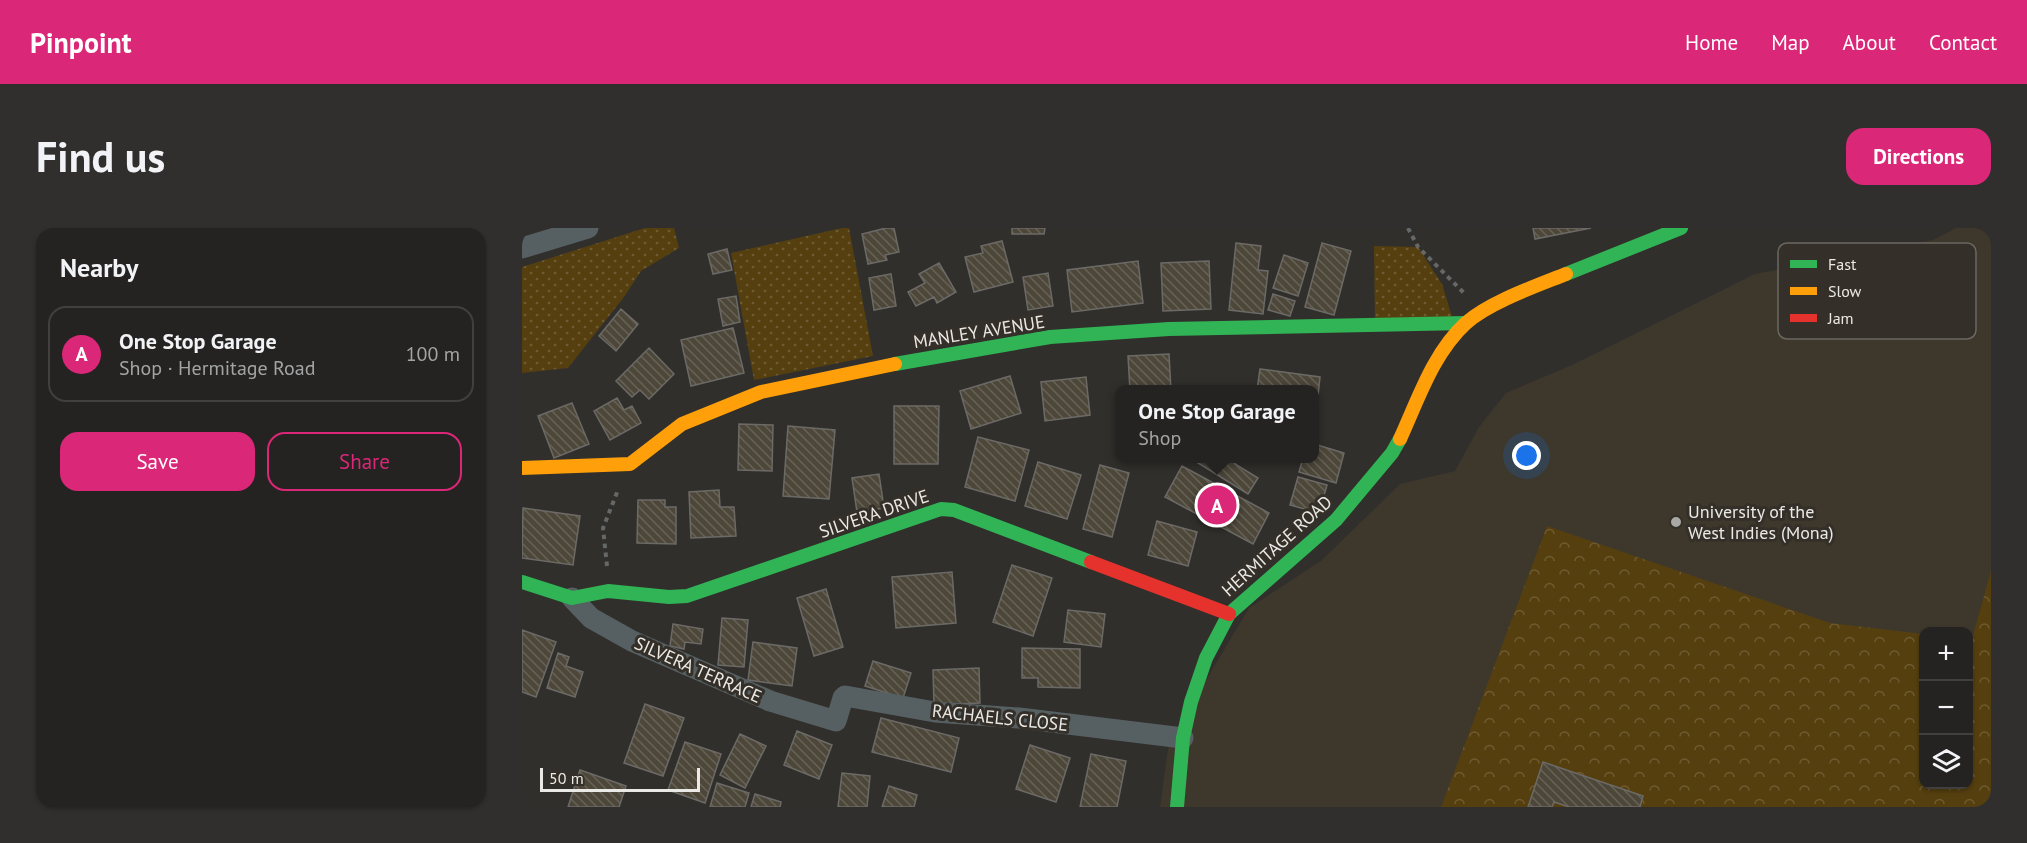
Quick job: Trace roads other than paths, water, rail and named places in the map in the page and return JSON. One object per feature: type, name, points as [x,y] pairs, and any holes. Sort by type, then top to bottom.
[{"type":"street","points":[[522,248],[588,228]]},
{"type":"street","name":"HERMITAGE ROAD","points":[[1177,807],[1183,738],[1191,702],[1206,658],[1229,614],[1336,520],[1392,453],[1442,351],[1466,323],[1483,311],[1527,290],[1681,228]]},
{"type":"street","name":"MANLEY AVENUE","points":[[522,468],[630,464],[644,456],[663,436],[682,424],[761,392],[905,362],[1050,337],[1169,329],[1466,323]]},
{"type":"street","name":"SILVERA DRIVE","points":[[522,582],[572,598],[608,591],[669,597],[687,596],[941,509],[954,510],[1229,614]]},
{"type":"street","name":"SILVERA TERRACE","points":[[572,598],[591,618],[632,641],[770,701],[836,721]]},
{"type":"street","name":"RACHAELS CLOSE","points":[[836,721],[843,698],[846,696],[934,712],[1019,718],[1183,738]]},
{"type":"place","name":"One Stop Garage","points":[[1217,505]]},
{"type":"place","name":"University of the West Indies (Mona)","points":[[1676,522]]}]
